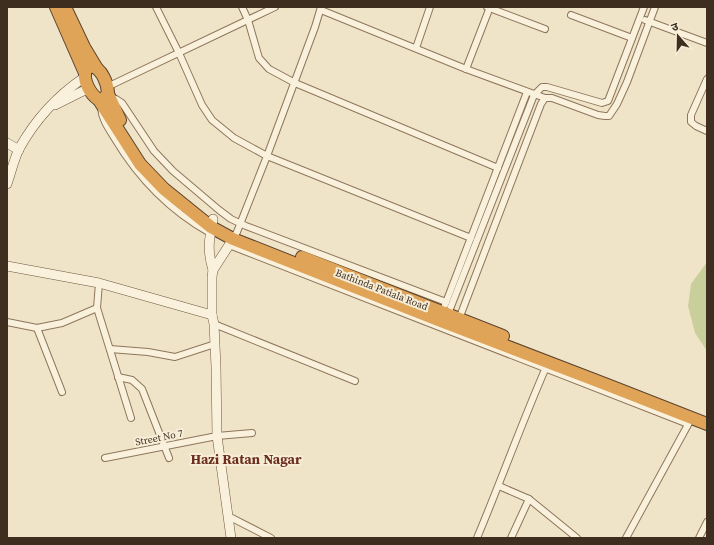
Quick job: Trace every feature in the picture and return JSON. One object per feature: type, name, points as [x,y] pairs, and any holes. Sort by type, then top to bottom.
[{"type":"highway","points":[[56,7],[140,164],[164,189],[212,226],[547,365],[672,406],[690,421],[707,424]]},
{"type":"highway","points":[[66,7],[99,86]]},
{"type":"highway","points":[[89,90],[92,94],[99,86]]},
{"type":"highway","name":"Bathinda Patiala Road","points":[[235,235],[452,310],[672,406],[707,416]]},
{"type":"street","points":[[70,7],[98,61],[99,86]]},
{"type":"street","points":[[156,7],[179,53],[202,105],[212,120],[234,138],[267,156],[471,238]]},
{"type":"street","points":[[242,7],[248,20],[259,58],[269,70],[295,83],[498,168]]},
{"type":"street","points":[[7,184],[19,150],[47,110],[56,100],[99,86],[179,53],[275,7]]},
{"type":"street","points":[[416,48],[430,7]]},
{"type":"street","points":[[466,68],[489,7],[545,29]]},
{"type":"street","points":[[452,310],[534,94],[542,88],[547,87],[604,103],[608,101],[644,7]]},
{"type":"street","points":[[213,270],[235,235],[295,83],[321,8],[527,92],[545,98],[552,98],[598,115],[609,116],[622,93],[655,7]]},
{"type":"street","points":[[571,15],[632,38]]},
{"type":"street","points":[[640,18],[707,43]]},
{"type":"street","points":[[707,79],[691,115],[692,122],[696,126],[707,131]]},
{"type":"street","points":[[99,86],[122,103],[154,151],[173,171],[219,210],[235,235]]},
{"type":"street","points":[[47,110],[89,90]]},
{"type":"street","points":[[452,310],[471,238],[527,92]]},
{"type":"street","points":[[452,310],[520,157],[541,104],[545,98]]},
{"type":"street","points":[[7,143],[19,150]]},
{"type":"street","points":[[212,226],[209,258],[213,270],[217,436],[231,538]]},
{"type":"street","points":[[7,266],[99,283],[213,319],[355,381]]},
{"type":"street","points":[[99,283],[97,308],[131,418]]},
{"type":"street","points":[[7,322],[37,328],[62,322],[97,308]]},
{"type":"street","points":[[37,328],[62,392]]},
{"type":"street","points":[[110,349],[148,352],[175,357],[215,344]]},
{"type":"street","points":[[477,538],[547,365],[690,421],[626,538]]},
{"type":"street","points":[[118,377],[132,380],[142,389],[169,458]]},
{"type":"street","name":"Street No 7","points":[[106,458],[217,436],[252,432]]},
{"type":"street","points":[[499,486],[529,499],[577,538]]},
{"type":"street","points":[[511,538],[529,499]]},
{"type":"street","points":[[228,516],[271,538]]},
{"type":"street","points":[[699,538],[707,522]]},
{"type":"green space","points":[[707,262],[707,351],[695,333],[688,306],[691,284]]},
{"type":"district","name":"Hazi Ratan Nagar","points":[[246,459]]}]
